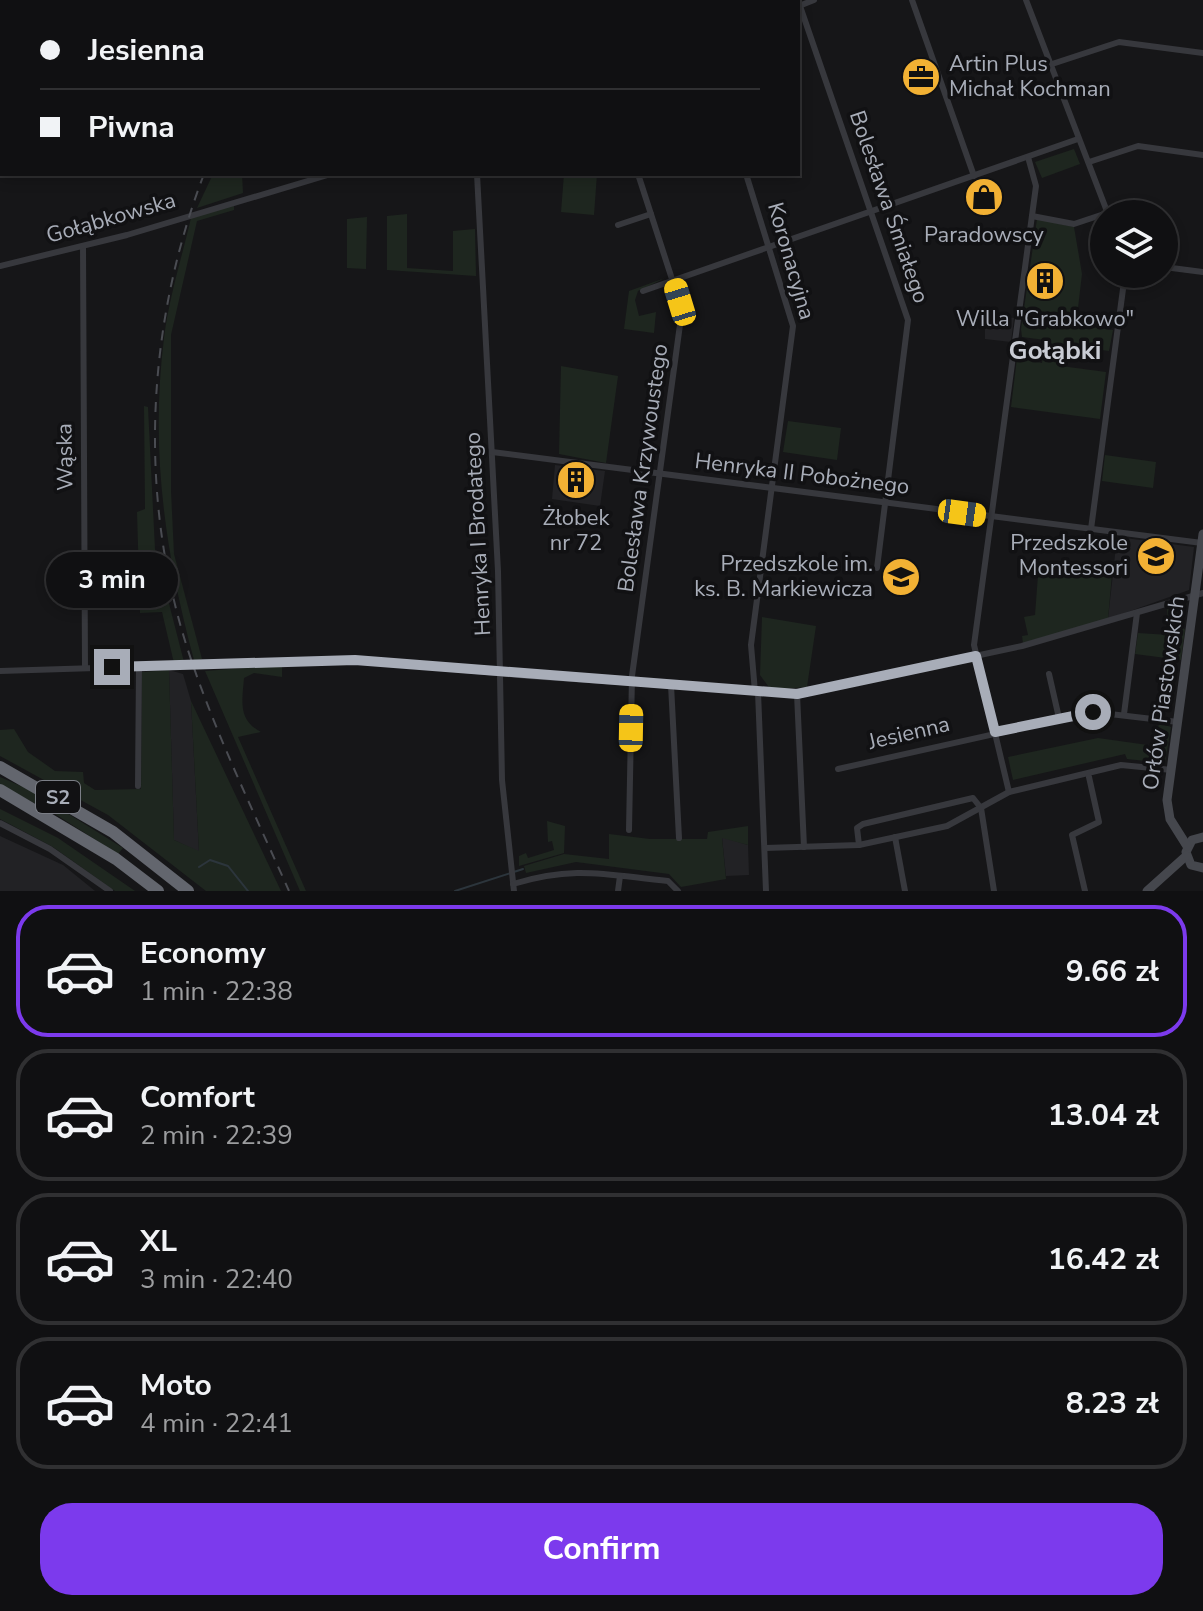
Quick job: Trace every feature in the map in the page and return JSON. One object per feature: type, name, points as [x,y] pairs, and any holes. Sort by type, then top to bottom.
[{"type":"highway","name":"S2","points":[[0,767],[113,832],[188,891]]},
{"type":"highway","name":"S2","points":[[0,790],[58,823],[158,891]]},
{"type":"highway","points":[[0,797],[58,823]]},
{"type":"street","points":[[912,0],[974,176]]},
{"type":"street","points":[[1026,0],[1101,200]]},
{"type":"street","name":"Bolesława Śmiałego","points":[[800,9],[908,320],[877,568]]},
{"type":"street","points":[[1049,65],[1119,42],[1203,53]]},
{"type":"street","points":[[643,291],[1078,139]]},
{"type":"street","points":[[1089,162],[1138,146],[1203,155]]},
{"type":"street","points":[[1009,792],[974,645],[1036,182],[1028,157]]},
{"type":"street","name":"Gołąbkowska","points":[[0,266],[83,246],[324,176]]},
{"type":"street","name":"Henryka I Brodatego","points":[[477,176],[502,673],[502,780],[513,884]]},
{"type":"street","name":"Bolesława Krzywoustego","points":[[629,830],[631,682],[682,310],[639,176]]},
{"type":"street","name":"Koronacyjna","points":[[747,176],[772,247],[793,326],[751,645],[757,692],[766,891]]},
{"type":"street","points":[[618,225],[651,214]]},
{"type":"street","points":[[1032,216],[1074,224],[1090,219]]},
{"type":"street","name":"Wąska","points":[[83,246],[85,667]]},
{"type":"street","points":[[1178,269],[1203,272]]},
{"type":"street","points":[[1091,529],[1123,288]]},
{"type":"street","name":"Henryka II Pobożnego","points":[[492,452],[991,517],[1202,539]]},
{"type":"street","name":"Orłów Piastowskich","points":[[1193,848],[1172,823],[1168,809],[1178,722],[1200,595],[1202,539]]},
{"type":"street","points":[[0,671],[355,660],[797,694],[976,656],[1200,595]]},
{"type":"street","points":[[1124,714],[1137,613]]},
{"type":"street","points":[[138,786],[139,666]]},
{"type":"street","points":[[1049,674],[1059,718]]},
{"type":"street","points":[[671,685],[679,838]]},
{"type":"street","points":[[797,694],[804,847]]},
{"type":"street","name":"Jesienna","points":[[838,769],[1093,712],[1178,722]]},
{"type":"street","points":[[765,848],[859,845],[947,826],[1009,792],[1125,764],[1172,770]]},
{"type":"street","points":[[1085,891],[1072,835],[1099,822],[1089,777]]},
{"type":"street","points":[[859,845],[857,828],[863,824],[973,798],[981,808],[994,891]]},
{"type":"street","points":[[0,823],[50,849],[110,891]]},
{"type":"street","points":[[895,837],[905,891]]},
{"type":"street","points":[[1148,890],[1193,848],[1203,868]]},
{"type":"street","points":[[513,884],[570,871],[668,881],[678,891]]},
{"type":"street","points":[[618,891],[620,876]]},
{"type":"shaded area","points":[[1074,149],[1080,164],[1042,178],[1035,162]]},
{"type":"shaded area","points":[[212,176],[242,176],[243,193],[197,208]]},
{"type":"shaded area","points":[[564,176],[597,176],[594,215],[561,212]]},
{"type":"shaded area","points":[[234,205],[234,210],[197,221],[171,335],[174,554],[202,659],[194,660],[175,580],[163,500],[160,379],[169,307],[191,218]]},
{"type":"shaded area","points":[[407,214],[407,268],[453,271],[453,231],[475,229],[476,276],[387,270],[387,216]]},
{"type":"shaded area","points":[[367,217],[366,269],[347,268],[347,219]]},
{"type":"shaded area","points":[[1037,219],[1074,227],[1082,274],[1076,325],[1113,330],[1109,351],[1065,345],[1061,366],[1106,372],[1100,419],[1011,407],[1017,358],[1042,363],[1045,340],[1022,337],[1021,329]]},
{"type":"shaded area","points":[[665,278],[638,291],[635,300],[639,316],[656,312],[654,333],[624,329],[629,291]]},
{"type":"shaded area","points":[[985,314],[1014,318],[1011,342],[985,339]]},
{"type":"shaded area","points":[[561,366],[618,376],[606,463],[559,454]]},
{"type":"shaded area","points":[[144,406],[148,407],[155,549],[184,662],[175,663],[173,659],[162,612],[140,613],[137,512],[145,509]]},
{"type":"shaded area","points":[[788,421],[841,428],[837,460],[783,452]]},
{"type":"shaded area","points":[[1105,455],[1156,462],[1153,488],[1102,481]]},
{"type":"shaded area","points":[[555,465],[605,471],[600,506],[552,499]]},
{"type":"shaded area","points":[[1117,537],[1194,547],[1189,590],[1108,619]]},
{"type":"shaded area","points":[[1112,574],[1108,619],[1023,643],[1022,636],[1028,635],[1024,617],[1035,615],[1038,575]]},
{"type":"shaded area","points":[[1187,604],[1181,624],[1185,630],[1181,660],[1135,654],[1138,633],[1169,635],[1167,609]]},
{"type":"shaded area","points":[[762,617],[816,626],[807,687],[771,690],[760,675]]},
{"type":"shaded area","points":[[282,665],[282,677],[254,673],[244,678],[243,710],[248,722],[261,732],[238,737],[306,891],[300,891],[205,671]]},
{"type":"shaded area","points":[[169,670],[183,674],[191,701],[199,852],[174,840]]},
{"type":"shaded area","points":[[169,670],[174,840],[199,851],[191,701],[281,891],[206,891],[108,815],[0,756],[0,730],[14,729],[28,752],[55,771],[83,772],[84,783],[95,790],[141,789],[142,672]]},
{"type":"shaded area","points":[[1159,723],[1171,727],[1165,763],[1127,759],[1125,754],[1013,780],[1008,757],[1098,738],[1155,746]]},
{"type":"shaded area","points":[[0,777],[30,790],[123,848],[118,854],[55,814],[0,785]]},
{"type":"shaded area","points":[[0,809],[58,838],[135,891],[115,891],[53,847],[0,819]]},
{"type":"shaded area","points":[[547,821],[565,826],[564,853],[519,866],[519,856],[526,853],[528,858],[554,850],[552,841],[548,842]]},
{"type":"shaded area","points":[[748,826],[748,845],[722,838],[726,879],[681,887],[669,874],[576,862],[526,873],[524,866],[564,854],[609,859],[609,834],[650,839],[707,839],[708,832]]},
{"type":"shaded area","points":[[0,836],[63,865],[95,891],[0,891]]},
{"type":"shaded area","points":[[722,837],[748,845],[749,875],[726,876]]},
{"type":"waterway","points":[[199,867],[210,860],[228,866],[248,891]]},
{"type":"waterway","points":[[455,891],[523,869]]},
{"type":"railway","points":[[203,176],[170,289],[161,348],[156,408],[156,467],[161,527],[171,586],[197,676],[234,769],[289,891]]},
{"type":"place","name":"Artin Plus Michał Kochman","points":[[921,77]]},
{"type":"place","name":"Paradowscy","points":[[984,197]]},
{"type":"place","name":"Willa \"Grabkowo\"","points":[[1045,281]]},
{"type":"place","name":"Żłobek nr 72","points":[[576,480]]},
{"type":"place","name":"Przedszkole Montessori","points":[[1156,556]]},
{"type":"place","name":"Przedszkole im. ks. B. Markiewicza","points":[[901,577]]},
{"type":"district","name":"Gołąbki","points":[[1055,350]]},
{"type":"route","points":[[112,667],[355,660],[797,694],[976,656],[995,732],[1093,712]]}]
